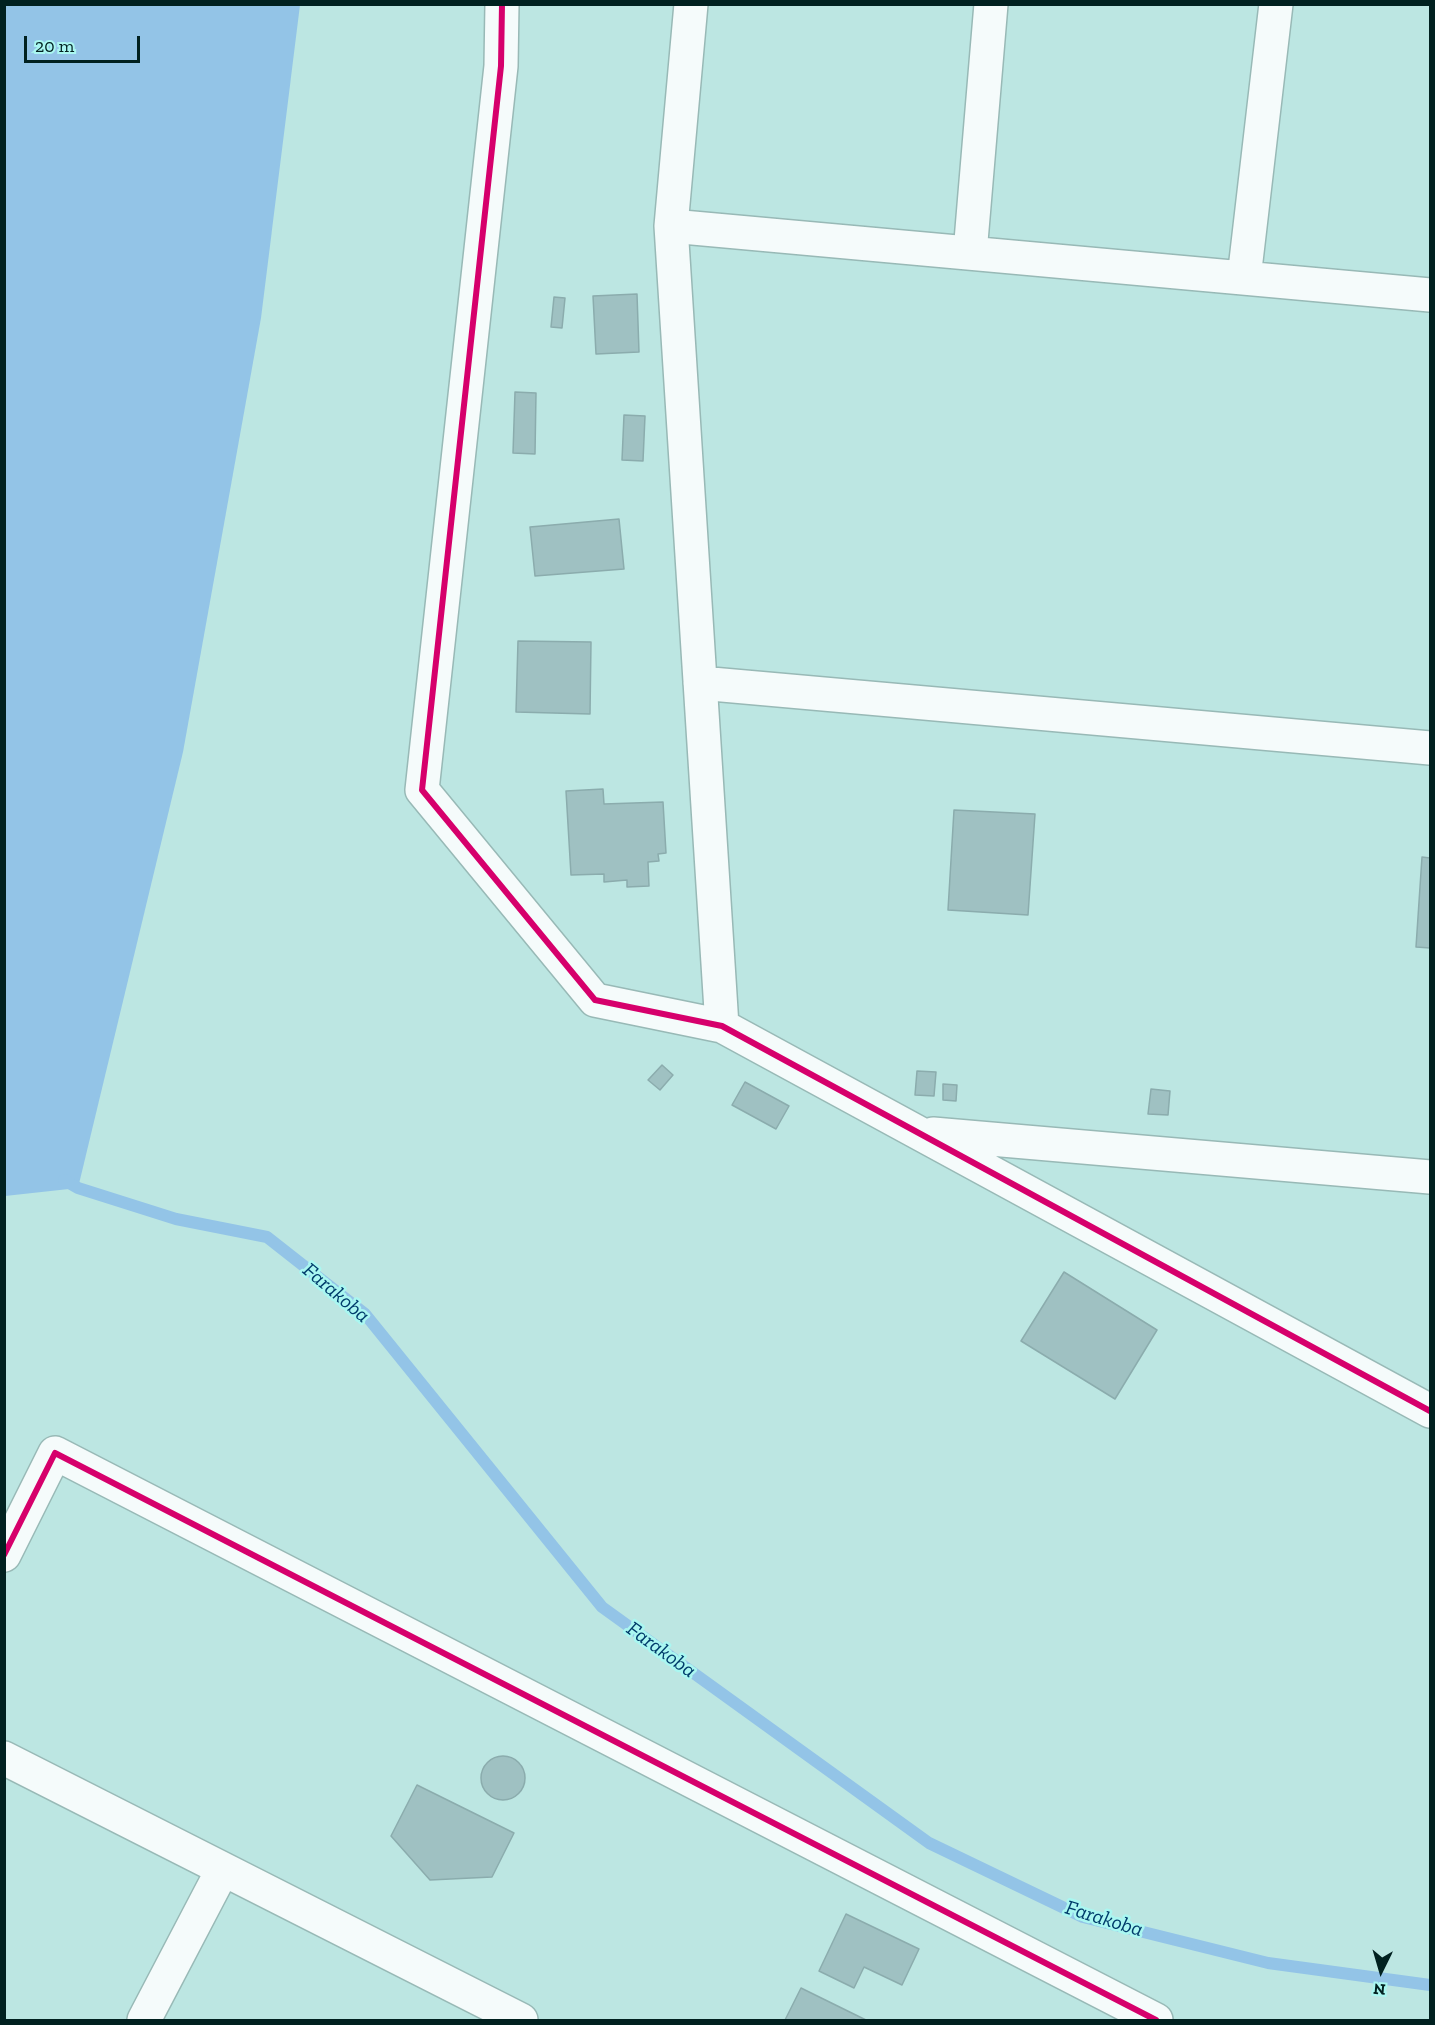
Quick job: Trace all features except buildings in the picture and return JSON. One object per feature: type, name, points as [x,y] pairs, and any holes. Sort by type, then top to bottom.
[{"type":"street","points":[[502,4],[500,78],[422,790],[595,1000],[722,1026],[1431,1411]]},
{"type":"street","points":[[691,4],[671,226],[722,1026]]},
{"type":"street","points":[[970,253],[991,4]]},
{"type":"street","points":[[1244,279],[1276,4]]},
{"type":"street","points":[[671,226],[1431,295]]},
{"type":"street","points":[[700,683],[1431,748]]},
{"type":"street","points":[[919,1133],[1431,1177]]},
{"type":"street","points":[[4,1555],[55,1453],[1156,2020]]},
{"type":"street","points":[[4,1758],[521,2020]]},
{"type":"street","points":[[144,2020],[223,1869]]},
{"type":"water","points":[[5,4],[300,5],[261,318],[183,752],[78,1188],[5,1196]]},
{"type":"waterway","name":"Farakoba","points":[[64,1180],[78,1188],[176,1219],[267,1237],[365,1314],[602,1607],[929,1843],[1083,1917],[1268,1963],[1430,1985]]},
{"type":"cycle path","points":[[502,4],[501,66],[422,790],[595,1000],[722,1026],[1430,1411]]},
{"type":"cycle path","points":[[4,1555],[55,1453],[1156,2020]]}]
